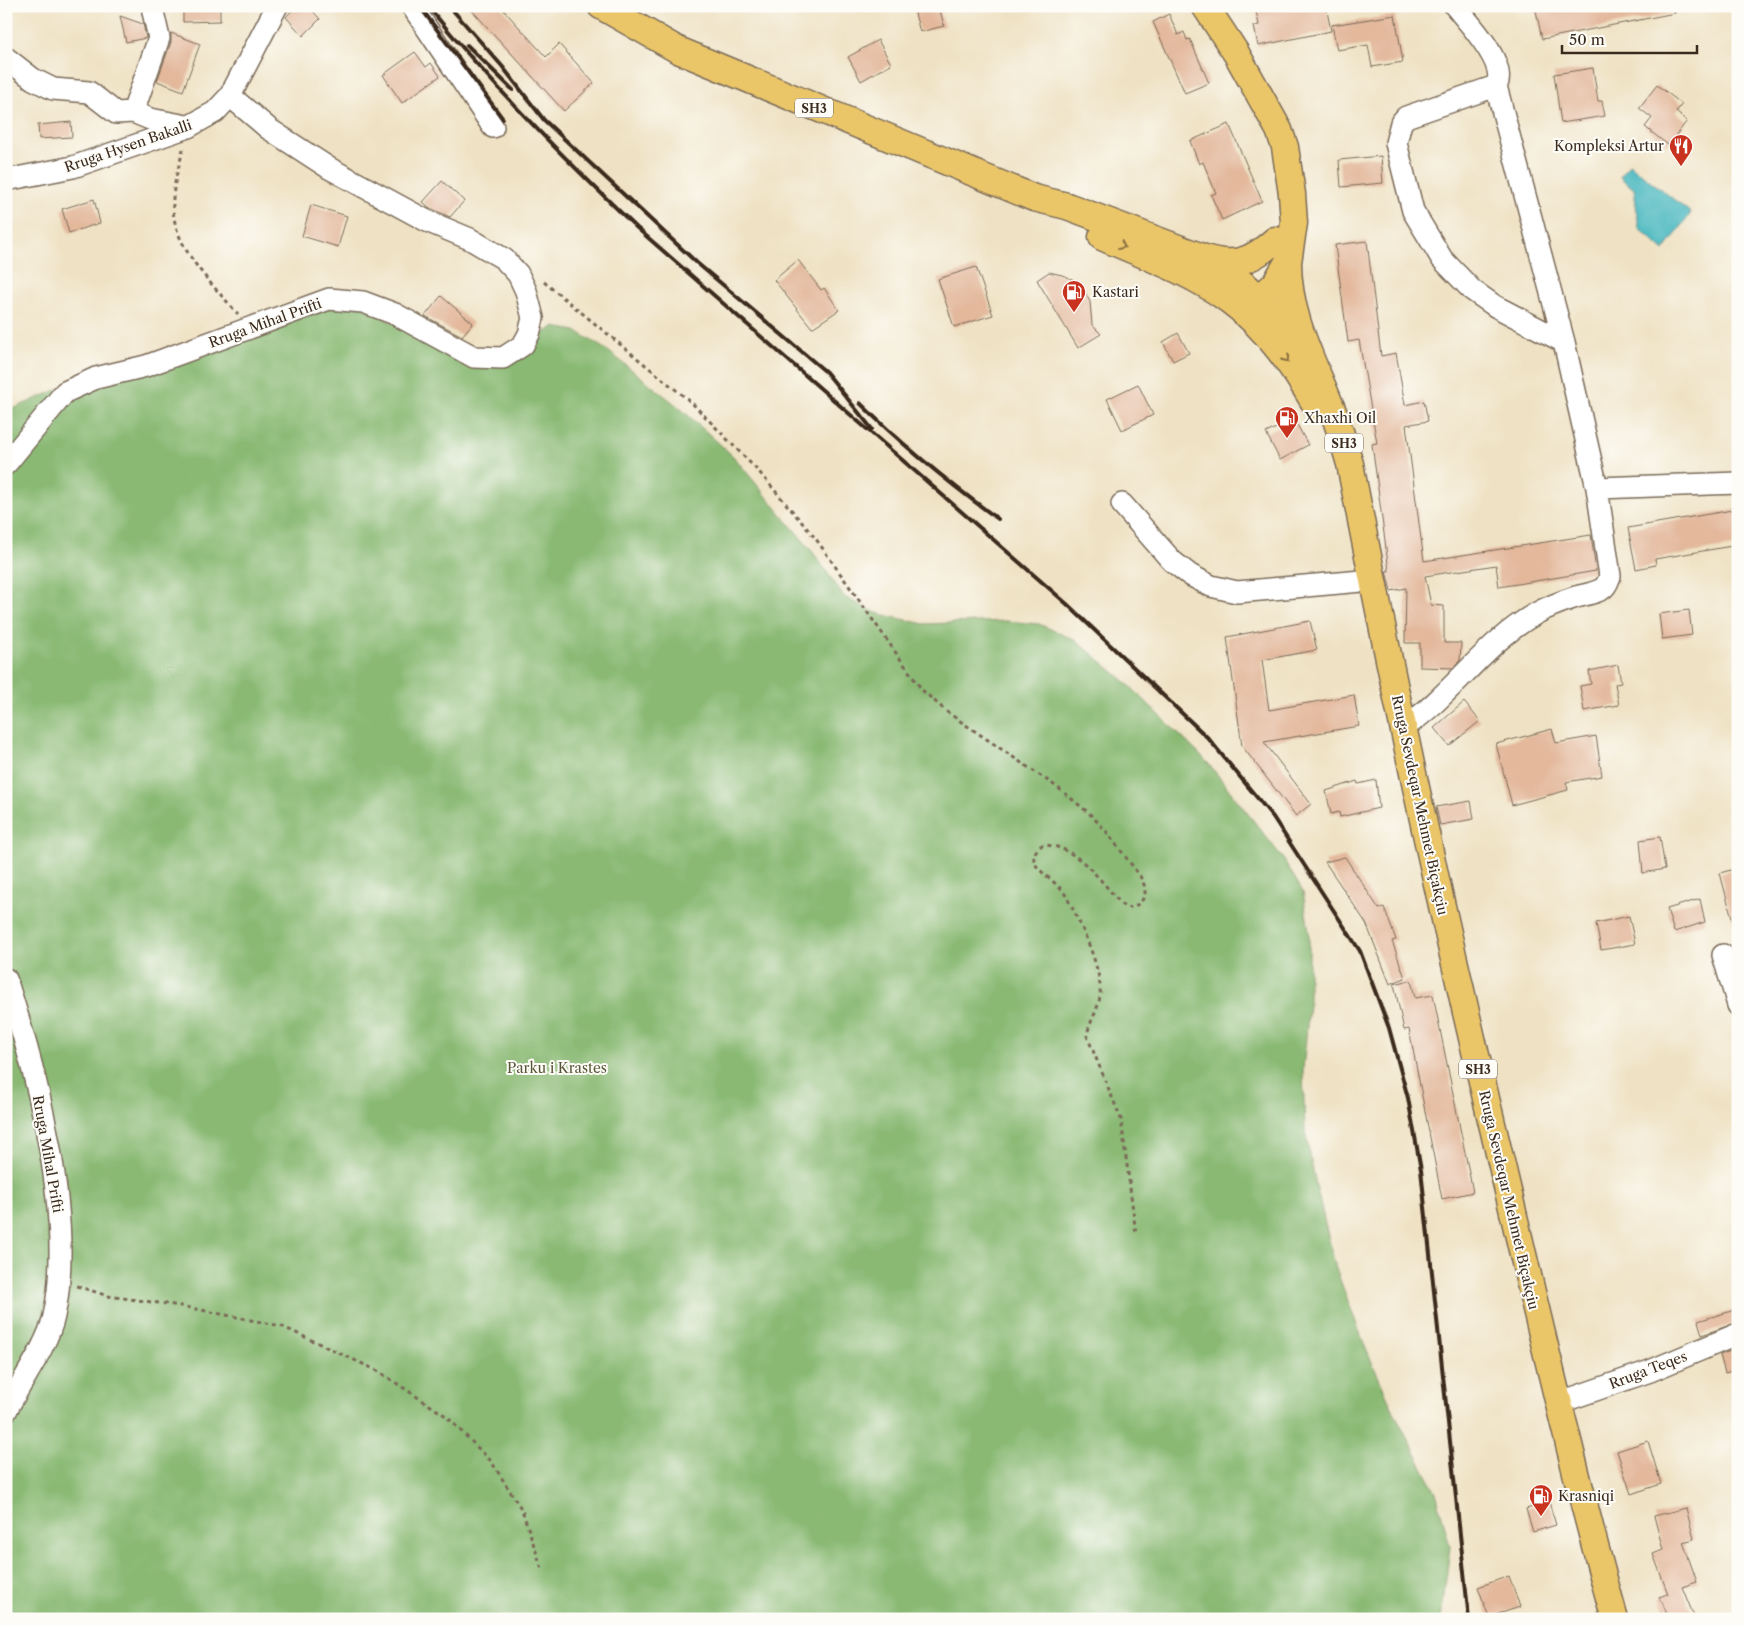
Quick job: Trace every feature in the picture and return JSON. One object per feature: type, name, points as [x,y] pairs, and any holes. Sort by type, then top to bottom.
[{"type":"main road","name":"SH3","points":[[601,6],[678,50],[1034,198],[1093,233],[1246,299],[1317,406],[1332,437],[1360,514]]},
{"type":"main road","points":[[1205,6],[1241,62],[1279,130],[1285,148],[1290,180],[1294,223],[1281,251],[1281,276],[1246,299]]},
{"type":"main road","name":"SH3","points":[[1034,198],[1067,206],[1202,257],[1246,299],[1297,342],[1317,375],[1341,433],[1350,464],[1360,514]]},
{"type":"main road","points":[[1202,257],[1220,263],[1246,260],[1263,251],[1281,251]]},
{"type":"main road","points":[[1281,251],[1292,306],[1302,340],[1317,375]]},
{"type":"main road","name":"Rruga Sevdeqar Mehmet Biçakçiu","points":[[1360,514],[1462,999],[1558,1404],[1615,1619]]},
{"type":"street","name":"Rruga Hysen Bakalli","points":[[6,180],[73,167],[188,127],[214,112],[230,96],[277,6]]},
{"type":"street","points":[[412,6],[493,127]]},
{"type":"street","points":[[1404,728],[1424,714],[1445,695],[1494,642],[1539,612],[1606,586],[1610,576],[1596,488],[1564,342],[1496,86],[1499,80],[1497,64],[1483,41],[1455,6]]},
{"type":"street","points":[[133,112],[160,38],[154,12]]},
{"type":"street","points":[[6,58],[33,79],[53,89],[89,92],[116,112],[133,112],[150,119],[188,127]]},
{"type":"street","points":[[1496,86],[1406,118],[1401,123],[1396,143],[1408,192],[1413,210],[1442,259],[1472,290],[1495,306],[1564,342]]},
{"type":"street","name":"Rruga Mihal Prifti","points":[[6,464],[65,392],[96,378],[146,366],[251,329],[328,299],[363,302],[395,314],[474,357],[503,358],[523,345],[529,334],[533,318],[526,291],[518,274],[504,259],[470,239],[427,221],[329,168],[269,129],[230,96]]},
{"type":"street","points":[[1596,488],[1738,483]]},
{"type":"street","points":[[1122,504],[1172,561],[1190,575],[1211,586],[1237,592],[1373,580]]},
{"type":"street","points":[[1723,954],[1738,1005]]},
{"type":"street","name":"Rruga Mihal Prifti","points":[[6,979],[33,1075],[51,1154],[59,1217],[58,1280],[54,1317],[35,1359],[6,1411]]},
{"type":"street","name":"Rruga Teqes","points":[[1558,1404],[1650,1371],[1738,1334]]},
{"type":"path","points":[[188,127],[175,184],[172,207],[176,224],[183,242],[200,270],[251,329]]},
{"type":"path","points":[[543,281],[692,403],[760,473],[816,539],[922,690],[947,712],[1050,782],[1083,808],[1106,832],[1140,876],[1145,887],[1145,896],[1137,905],[1130,908],[1124,906],[1095,874],[1064,850],[1050,845],[1042,845],[1036,850],[1033,858],[1035,866],[1059,885],[1066,896],[1096,968],[1100,994],[1099,1006],[1088,1027],[1087,1036],[1121,1119],[1136,1234]]},
{"type":"path","points":[[58,1280],[108,1296],[181,1306],[280,1326],[378,1371],[446,1416],[491,1462],[522,1510],[542,1569]]},
{"type":"green space","name":"Parku i Krastes","points":[[362,306],[463,362],[538,336],[554,327],[576,331],[608,351],[680,408],[734,457],[815,555],[844,597],[876,613],[924,624],[1006,621],[1039,624],[1077,641],[1128,684],[1208,763],[1282,857],[1303,892],[1309,932],[1309,1004],[1303,1070],[1305,1131],[1336,1269],[1366,1349],[1395,1414],[1436,1492],[1450,1547],[1441,1619],[6,1619],[6,412],[63,387],[305,310]]},
{"type":"water","points":[[1629,164],[1691,213],[1664,251],[1639,228],[1634,189],[1620,177]]},
{"type":"building","points":[[183,6],[220,6],[220,21],[183,22]]},
{"type":"building","points":[[296,6],[308,6],[320,19],[303,36],[286,17]]},
{"type":"building","points":[[468,6],[500,6],[546,57],[559,44],[594,83],[564,111]]},
{"type":"building","points":[[913,6],[939,6],[944,26],[920,32]]},
{"type":"building","points":[[1255,6],[1326,6],[1331,31],[1258,46],[1254,26],[1259,25]]},
{"type":"building","points":[[1535,6],[1675,6],[1675,13],[1542,39]]},
{"type":"building","points":[[1169,14],[1178,35],[1184,32],[1187,40],[1190,39],[1209,83],[1185,93],[1153,22]]},
{"type":"building","points":[[1395,15],[1403,62],[1372,67],[1368,45],[1337,50],[1332,25]]},
{"type":"building","points":[[120,16],[143,24],[146,38],[126,42]]},
{"type":"building","points":[[171,33],[200,44],[183,91],[157,81],[171,42]]},
{"type":"building","points":[[878,40],[891,64],[861,81],[848,57]]},
{"type":"building","points":[[415,52],[426,67],[431,63],[440,76],[402,103],[383,75]]},
{"type":"building","points":[[1593,68],[1598,101],[1602,101],[1605,116],[1561,123],[1554,74]]},
{"type":"building","points":[[1657,85],[1682,104],[1676,112],[1687,121],[1668,145],[1645,127],[1652,118],[1639,108]]},
{"type":"building","points":[[71,122],[72,137],[39,139],[38,125]]},
{"type":"building","points":[[1229,124],[1262,201],[1222,220],[1211,195],[1216,193],[1203,162],[1199,164],[1190,141]]},
{"type":"building","points":[[1381,156],[1383,183],[1341,187],[1339,160]]},
{"type":"building","points":[[442,181],[464,201],[450,217],[430,208],[423,202]]},
{"type":"building","points":[[94,199],[100,223],[69,233],[62,209]]},
{"type":"building","points":[[311,205],[347,216],[338,247],[302,236]]},
{"type":"building","points":[[1367,241],[1381,356],[1396,353],[1405,405],[1424,401],[1428,421],[1406,425],[1424,561],[1591,535],[1596,571],[1499,587],[1496,565],[1425,576],[1431,605],[1444,606],[1444,643],[1461,643],[1460,660],[1453,668],[1420,667],[1420,643],[1405,643],[1406,588],[1391,591],[1386,571],[1389,571],[1372,444],[1377,443],[1359,340],[1348,342],[1335,245]]},
{"type":"building","points":[[798,260],[821,290],[824,288],[839,310],[812,328],[774,280]]},
{"type":"building","points":[[976,267],[993,315],[954,327],[938,279]]},
{"type":"building","name":"Kastari","points":[[1049,272],[1074,280],[1084,290],[1090,302],[1092,325],[1101,334],[1078,348],[1037,280]]},
{"type":"building","points":[[441,296],[473,323],[462,336],[425,316]]},
{"type":"building","points":[[1178,333],[1189,353],[1173,361],[1163,342]]},
{"type":"building","points":[[1138,384],[1153,415],[1122,430],[1107,399]]},
{"type":"building","name":"Xhaxhi Oil","points":[[1294,419],[1308,445],[1280,460],[1266,433]]},
{"type":"building","points":[[1738,509],[1738,545],[1655,559],[1656,565],[1636,569],[1628,528]]},
{"type":"building","points":[[1689,610],[1692,635],[1662,639],[1659,614]]},
{"type":"building","points":[[1310,621],[1317,650],[1262,660],[1269,710],[1354,695],[1359,726],[1264,742],[1311,804],[1296,816],[1242,746],[1227,637]]},
{"type":"building","points":[[1618,665],[1621,683],[1615,684],[1619,705],[1584,711],[1580,686],[1591,684],[1589,671]]},
{"type":"building","points":[[1464,702],[1480,721],[1449,746],[1434,728]]},
{"type":"building","points":[[1552,729],[1556,743],[1596,736],[1602,776],[1566,782],[1568,790],[1512,805],[1496,744]]},
{"type":"building","points":[[1376,780],[1379,808],[1340,817],[1339,812],[1331,814],[1326,791],[1357,781],[1358,784]]},
{"type":"building","points":[[1471,801],[1474,819],[1440,825],[1436,807]]},
{"type":"building","points":[[1660,837],[1665,869],[1643,873],[1640,840]]},
{"type":"building","points":[[1345,857],[1379,909],[1384,907],[1396,940],[1392,941],[1405,978],[1390,984],[1366,923],[1325,862]]},
{"type":"building","points":[[1738,868],[1738,921],[1733,922],[1720,873]]},
{"type":"building","points":[[1700,899],[1705,922],[1674,932],[1667,909]]},
{"type":"building","points":[[1629,916],[1635,944],[1601,950],[1596,923]]},
{"type":"building","points":[[1411,980],[1415,998],[1433,995],[1473,1192],[1442,1199],[1409,1029],[1404,1030],[1394,984]]},
{"type":"building","points":[[1738,1309],[1738,1322],[1702,1335],[1698,1321]]},
{"type":"building","points":[[1738,1348],[1738,1369],[1725,1373],[1720,1355]]},
{"type":"building","points":[[1648,1441],[1661,1484],[1631,1494],[1617,1451]]},
{"type":"building","name":"Krasniqi","points":[[1549,1502],[1556,1525],[1533,1532],[1526,1509]]},
{"type":"building","points":[[1686,1508],[1694,1539],[1683,1542],[1697,1582],[1682,1587],[1695,1619],[1669,1619],[1660,1597],[1668,1594],[1653,1554],[1663,1550],[1654,1516]]},
{"type":"building","points":[[1509,1576],[1520,1607],[1489,1617],[1478,1587]]},
{"type":"railway","points":[[428,6],[452,36],[529,120],[637,228],[1067,604],[1208,738],[1273,817],[1360,951],[1389,1028],[1408,1098],[1421,1170],[1469,1619]]},
{"type":"railway","points":[[449,6],[502,66],[544,120],[697,263],[826,372],[872,429]]},
{"type":"railway","points":[[421,8],[503,119]]},
{"type":"railway","points":[[467,45],[513,90]]},
{"type":"railway","points":[[860,403],[927,464],[998,519]]},
{"type":"place","name":"Kompleksi Artur","points":[[1681,167]]},
{"type":"place","name":"Kastari","points":[[1074,313]]},
{"type":"place","name":"Xhaxhi Oil","points":[[1287,439]]},
{"type":"place","name":"Krasniqi","points":[[1541,1517]]}]
